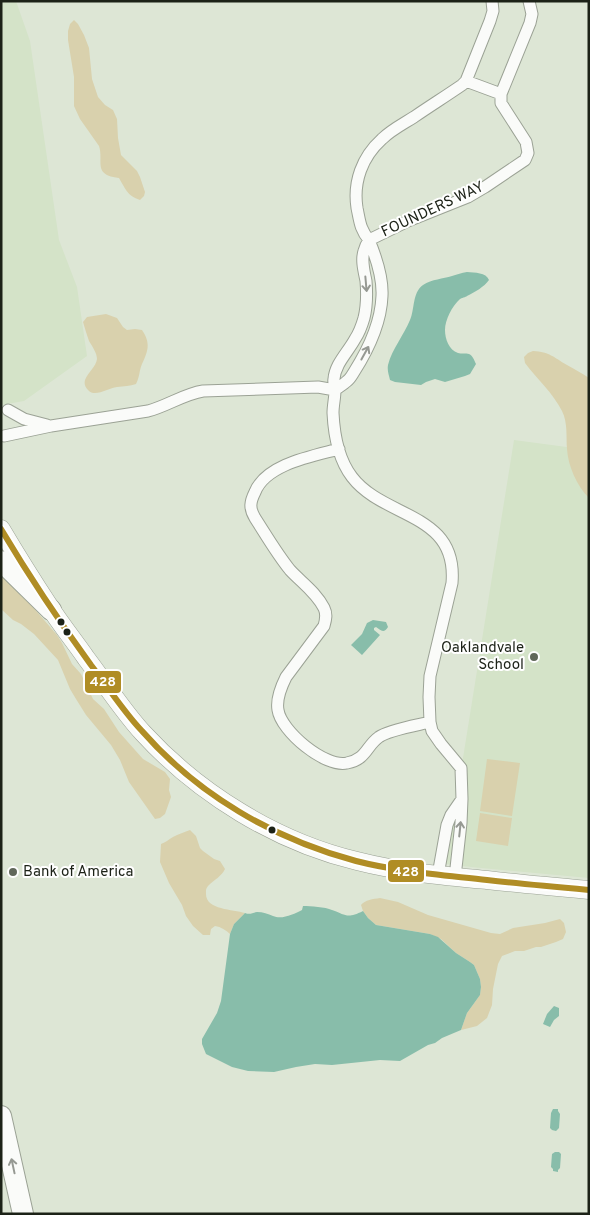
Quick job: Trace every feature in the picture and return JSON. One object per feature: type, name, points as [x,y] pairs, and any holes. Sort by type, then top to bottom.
[{"type":"highway","points":[[1,561],[51,610]]},
{"type":"highway","points":[[1,1116],[23,1214]]},
{"type":"main road","points":[[1,529],[51,610],[126,713],[143,733],[179,768],[236,810],[303,844],[355,861],[381,867],[446,876],[589,890]]},
{"type":"street","points":[[492,1],[493,11],[490,21],[466,81],[501,94],[530,23],[532,14],[529,1]]},
{"type":"street","name":"FOUNDERS WAY","points":[[335,390],[348,381],[369,346],[377,325],[382,298],[382,287],[374,254],[369,240],[362,232],[356,203],[359,174],[367,157],[387,134],[466,81]]},
{"type":"street","name":"FOUNDERS WAY","points":[[446,876],[461,823],[461,768],[432,731],[429,697],[430,676],[452,583],[453,568],[450,554],[440,537],[427,525],[374,496],[352,477],[339,449],[333,414],[334,378],[337,368],[356,339],[364,318],[367,295],[364,251],[369,240],[408,221],[468,197],[525,160],[528,153],[526,142],[501,103],[501,94]]},
{"type":"street","points":[[4,436],[51,426],[148,411],[204,390],[318,387],[335,390]]},
{"type":"street","points":[[8,410],[24,419],[51,426]]},
{"type":"street","points":[[339,449],[287,464],[268,475],[256,488],[250,506],[251,512],[288,568],[314,595],[326,613],[324,626],[282,685],[278,699],[279,716],[291,732],[307,747],[324,759],[344,764],[354,761],[362,755],[383,734],[430,722]]},
{"type":"street","points":[[446,876],[447,826],[462,799]]},
{"type":"shaded area","points":[[1,1],[16,1],[30,41],[59,240],[77,287],[87,356],[24,401],[1,405]]},
{"type":"shaded area","points":[[74,20],[84,35],[89,48],[92,79],[98,97],[113,110],[117,119],[121,155],[137,171],[140,177],[145,192],[140,200],[129,194],[119,178],[105,174],[102,171],[99,146],[80,119],[74,106],[74,77],[68,31],[70,24]]},
{"type":"shaded area","points":[[467,272],[483,274],[489,280],[485,285],[457,302],[448,318],[445,330],[450,347],[455,352],[469,354],[473,358],[476,364],[470,374],[445,382],[435,379],[421,385],[390,380],[388,365],[412,316],[415,297],[419,288],[430,281]]},
{"type":"shaded area","points":[[106,314],[117,318],[127,330],[142,330],[147,339],[148,347],[136,384],[94,393],[87,389],[85,381],[95,365],[97,357],[83,322],[87,317]]},
{"type":"shaded area","points":[[533,351],[551,355],[589,378],[589,498],[577,482],[571,469],[566,425],[562,411],[550,392],[525,363],[524,357]]},
{"type":"shaded area","name":"Oaklandvale School","points":[[514,440],[589,450],[589,878],[446,864]]},
{"type":"shaded area","points":[[1,570],[57,635],[72,664],[81,674],[93,699],[104,709],[119,732],[143,759],[165,772],[170,779],[169,790],[171,797],[165,814],[160,818],[155,819],[129,782],[120,760],[111,745],[86,715],[70,689],[58,660],[34,634],[13,620],[1,609]]},
{"type":"shaded area","points":[[373,620],[386,622],[388,627],[384,631],[376,627],[374,628],[380,635],[362,655],[351,645],[362,634],[367,623]]},
{"type":"shaded area","points":[[487,759],[520,763],[512,816],[480,811]]},
{"type":"shaded area","points":[[480,813],[512,818],[508,846],[476,841]]},
{"type":"shaded area","points":[[190,830],[196,836],[200,848],[214,859],[220,861],[225,869],[208,886],[206,890],[207,899],[215,906],[245,913],[234,924],[230,934],[215,926],[211,929],[210,935],[203,935],[193,926],[186,916],[160,862],[161,844]]},
{"type":"shaded area","points":[[380,898],[398,902],[428,915],[491,933],[500,934],[513,928],[560,919],[564,923],[566,932],[563,939],[556,942],[524,951],[515,951],[502,956],[498,964],[492,1005],[487,1018],[477,1026],[461,1030],[467,1013],[480,995],[480,979],[474,965],[456,953],[441,939],[430,934],[376,925],[368,918],[361,905],[372,899]]},
{"type":"shaded area","points":[[303,906],[326,908],[347,915],[363,911],[376,925],[430,934],[438,937],[456,953],[474,965],[480,979],[480,995],[467,1013],[461,1030],[428,1045],[400,1061],[380,1060],[332,1065],[315,1064],[274,1072],[248,1071],[232,1067],[206,1054],[202,1039],[217,1013],[221,1001],[230,934],[234,924],[245,913],[259,912],[284,917],[302,910]]},
{"type":"shaded area","points":[[554,1006],[559,1008],[559,1016],[550,1027],[543,1024],[547,1014]]},
{"type":"shaded area","points":[[553,1109],[558,1109],[560,1114],[559,1128],[556,1131],[550,1128]]},
{"type":"shaded area","points":[[555,1152],[561,1154],[558,1172],[553,1171],[551,1167],[552,1154]]},
{"type":"transit line","name":"428","points":[[1,529],[67,632],[135,723],[164,754],[188,775],[239,812],[267,827],[326,852],[372,865],[438,875],[589,890]]},
{"type":"place","name":"Oaklandvale School","points":[[534,657]]},
{"type":"place","name":"Bank of America","points":[[13,872]]}]
